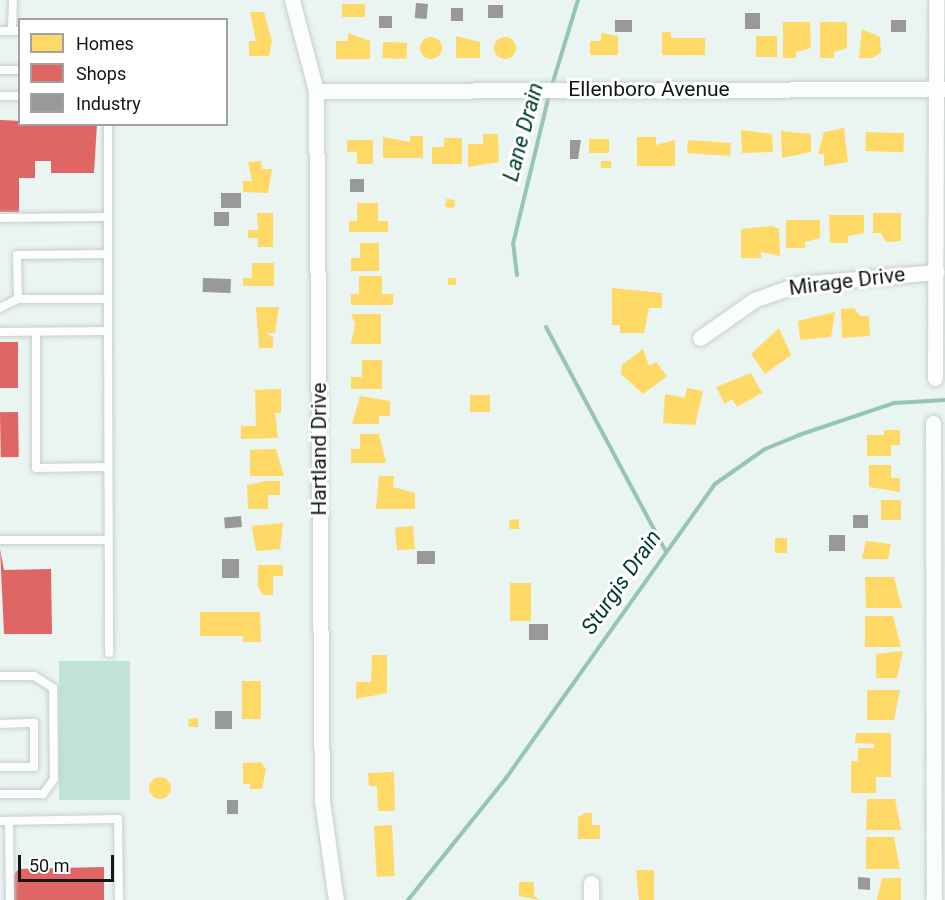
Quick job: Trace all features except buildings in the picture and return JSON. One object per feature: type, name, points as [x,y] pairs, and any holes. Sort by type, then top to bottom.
[{"type":"street","name":"Hartland Drive","points":[[292,0],[316,91],[322,801],[336,900]]},
{"type":"street","points":[[935,378],[940,89],[936,0]]},
{"type":"street","name":"Ellenboro Avenue","points":[[316,91],[533,88],[940,89]]},
{"type":"street","name":"Mirage Drive","points":[[700,338],[754,300],[799,284],[936,272]]},
{"type":"street","points":[[933,423],[934,900]]},
{"type":"street","points":[[591,883],[591,900]]},
{"type":"lane","points":[[0,31],[16,31],[13,0]]},
{"type":"lane","points":[[0,70],[18,70]]},
{"type":"lane","points":[[0,96],[18,96]]},
{"type":"lane","points":[[108,126],[109,653]]},
{"type":"lane","points":[[0,218],[108,217]]},
{"type":"lane","points":[[18,299],[17,255],[108,254]]},
{"type":"lane","points":[[0,308],[18,299],[108,299]]},
{"type":"lane","points":[[0,332],[108,331]]},
{"type":"lane","points":[[36,332],[36,468],[108,467]]},
{"type":"lane","points":[[0,540],[109,540]]},
{"type":"lane","points":[[0,676],[34,676],[52,688],[54,779],[43,794],[0,794]]},
{"type":"lane","points":[[0,724],[34,723],[34,767],[0,768]]},
{"type":"lane","points":[[0,821],[118,819],[118,900]]},
{"type":"lane","points":[[9,821],[10,900]]},
{"type":"green space","points":[[59,661],[130,661],[130,800],[59,800]]},
{"type":"waterway","name":"Lane Drain","points":[[552,85],[578,0]]},
{"type":"waterway","name":"Lane Drain","points":[[517,275],[513,244],[549,95]]},
{"type":"waterway","name":"Lane Drain","points":[[546,327],[665,550]]},
{"type":"waterway","name":"Sturgis Drain","points":[[408,900],[506,778],[715,484],[765,449],[799,435],[894,403],[945,400]]}]
